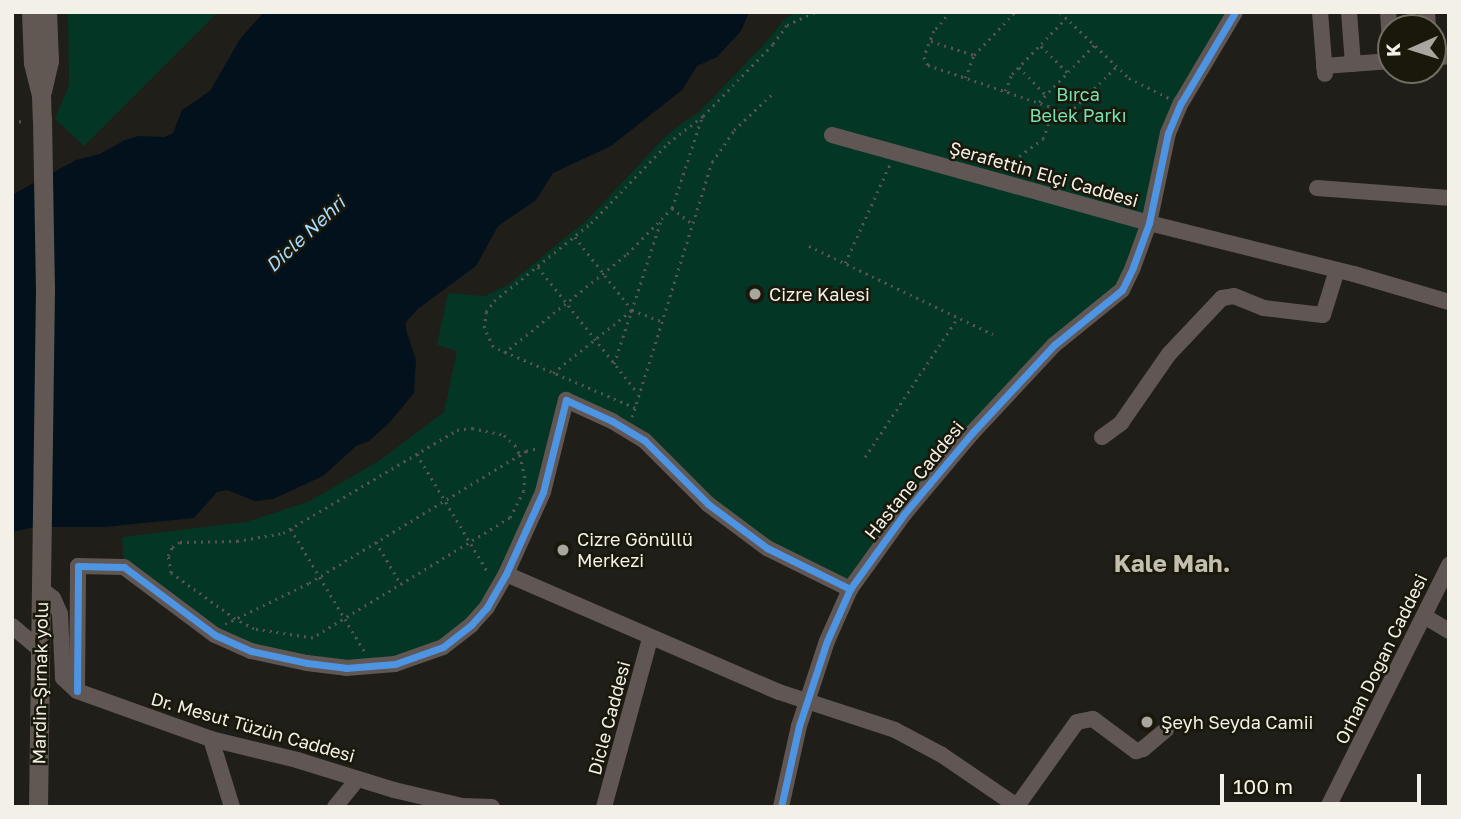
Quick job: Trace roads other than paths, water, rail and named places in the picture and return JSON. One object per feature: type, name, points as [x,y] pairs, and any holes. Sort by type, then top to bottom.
[{"type":"main road","points":[[31,12],[33,63],[41,96]]},
{"type":"main road","points":[[41,96],[49,61],[47,12]]},
{"type":"main road","name":"Mardin-Şırnak yolu","points":[[38,807],[43,558],[44,160],[41,96]]},
{"type":"street","name":"Hastane Caddesi","points":[[781,807],[799,726],[827,641],[850,589],[904,514],[972,433],[1054,345],[1122,290],[1149,223],[1165,143],[1181,103],[1236,12]]},
{"type":"street","points":[[1320,12],[1325,71],[1353,64],[1377,62]]},
{"type":"street","points":[[1349,12],[1353,64]]},
{"type":"street","name":"Şerafettin Elçi Caddesi","points":[[832,135],[1149,223],[1337,270],[1449,302]]},
{"type":"street","points":[[1317,188],[1449,198]]},
{"type":"street","points":[[1102,437],[1121,423],[1169,354],[1222,298],[1234,296],[1264,308],[1322,315],[1337,270]]},
{"type":"street","points":[[41,589],[53,598],[60,614],[63,678],[68,686],[77,691],[78,566],[124,567],[210,632],[251,651],[307,663],[374,667],[414,659],[443,647],[471,625],[502,582],[532,522],[556,444],[566,400],[644,440],[708,505],[767,548],[850,589]]},
{"type":"street","name":"Orhan Doğan Caddesi","points":[[1328,807],[1449,565]]},
{"type":"street","points":[[502,582],[779,692],[895,730],[942,755],[1018,806],[1077,723],[1093,719],[1136,751],[1143,749],[1166,730]]},
{"type":"street","points":[[1424,616],[1449,631]]},
{"type":"street","points":[[12,626],[41,650]]},
{"type":"street","name":"Dicle Caddesi","points":[[604,807],[650,639]]},
{"type":"street","name":"Dr. Mesut Tüzün Caddesi","points":[[77,691],[211,739],[462,806],[492,807]]},
{"type":"street","points":[[211,739],[232,807]]},
{"type":"street","points":[[335,807],[358,779]]},
{"type":"water","name":"Dicle Nehri","points":[[264,12],[749,12],[741,31],[717,57],[697,66],[682,90],[611,146],[553,173],[536,200],[498,226],[476,266],[419,308],[406,322],[416,360],[414,393],[389,423],[369,441],[356,446],[323,476],[273,499],[255,501],[227,490],[217,492],[194,518],[104,527],[35,527],[12,532],[12,195],[76,160],[100,154],[125,140],[139,136],[165,137],[173,133],[182,110],[210,91],[240,39]]},
{"type":"place","name":"Cizre Kalesi","points":[[755,294]]},
{"type":"place","name":"Cizre Gönüllü Merkezi","points":[[563,550]]},
{"type":"place","name":"Şeyh Seyda Camii","points":[[1147,722]]},
{"type":"district","name":"Kale Mah.","points":[[1172,563]]},
{"type":"park label","name":"Bırca Belek Parkı","points":[[1078,105]]}]
